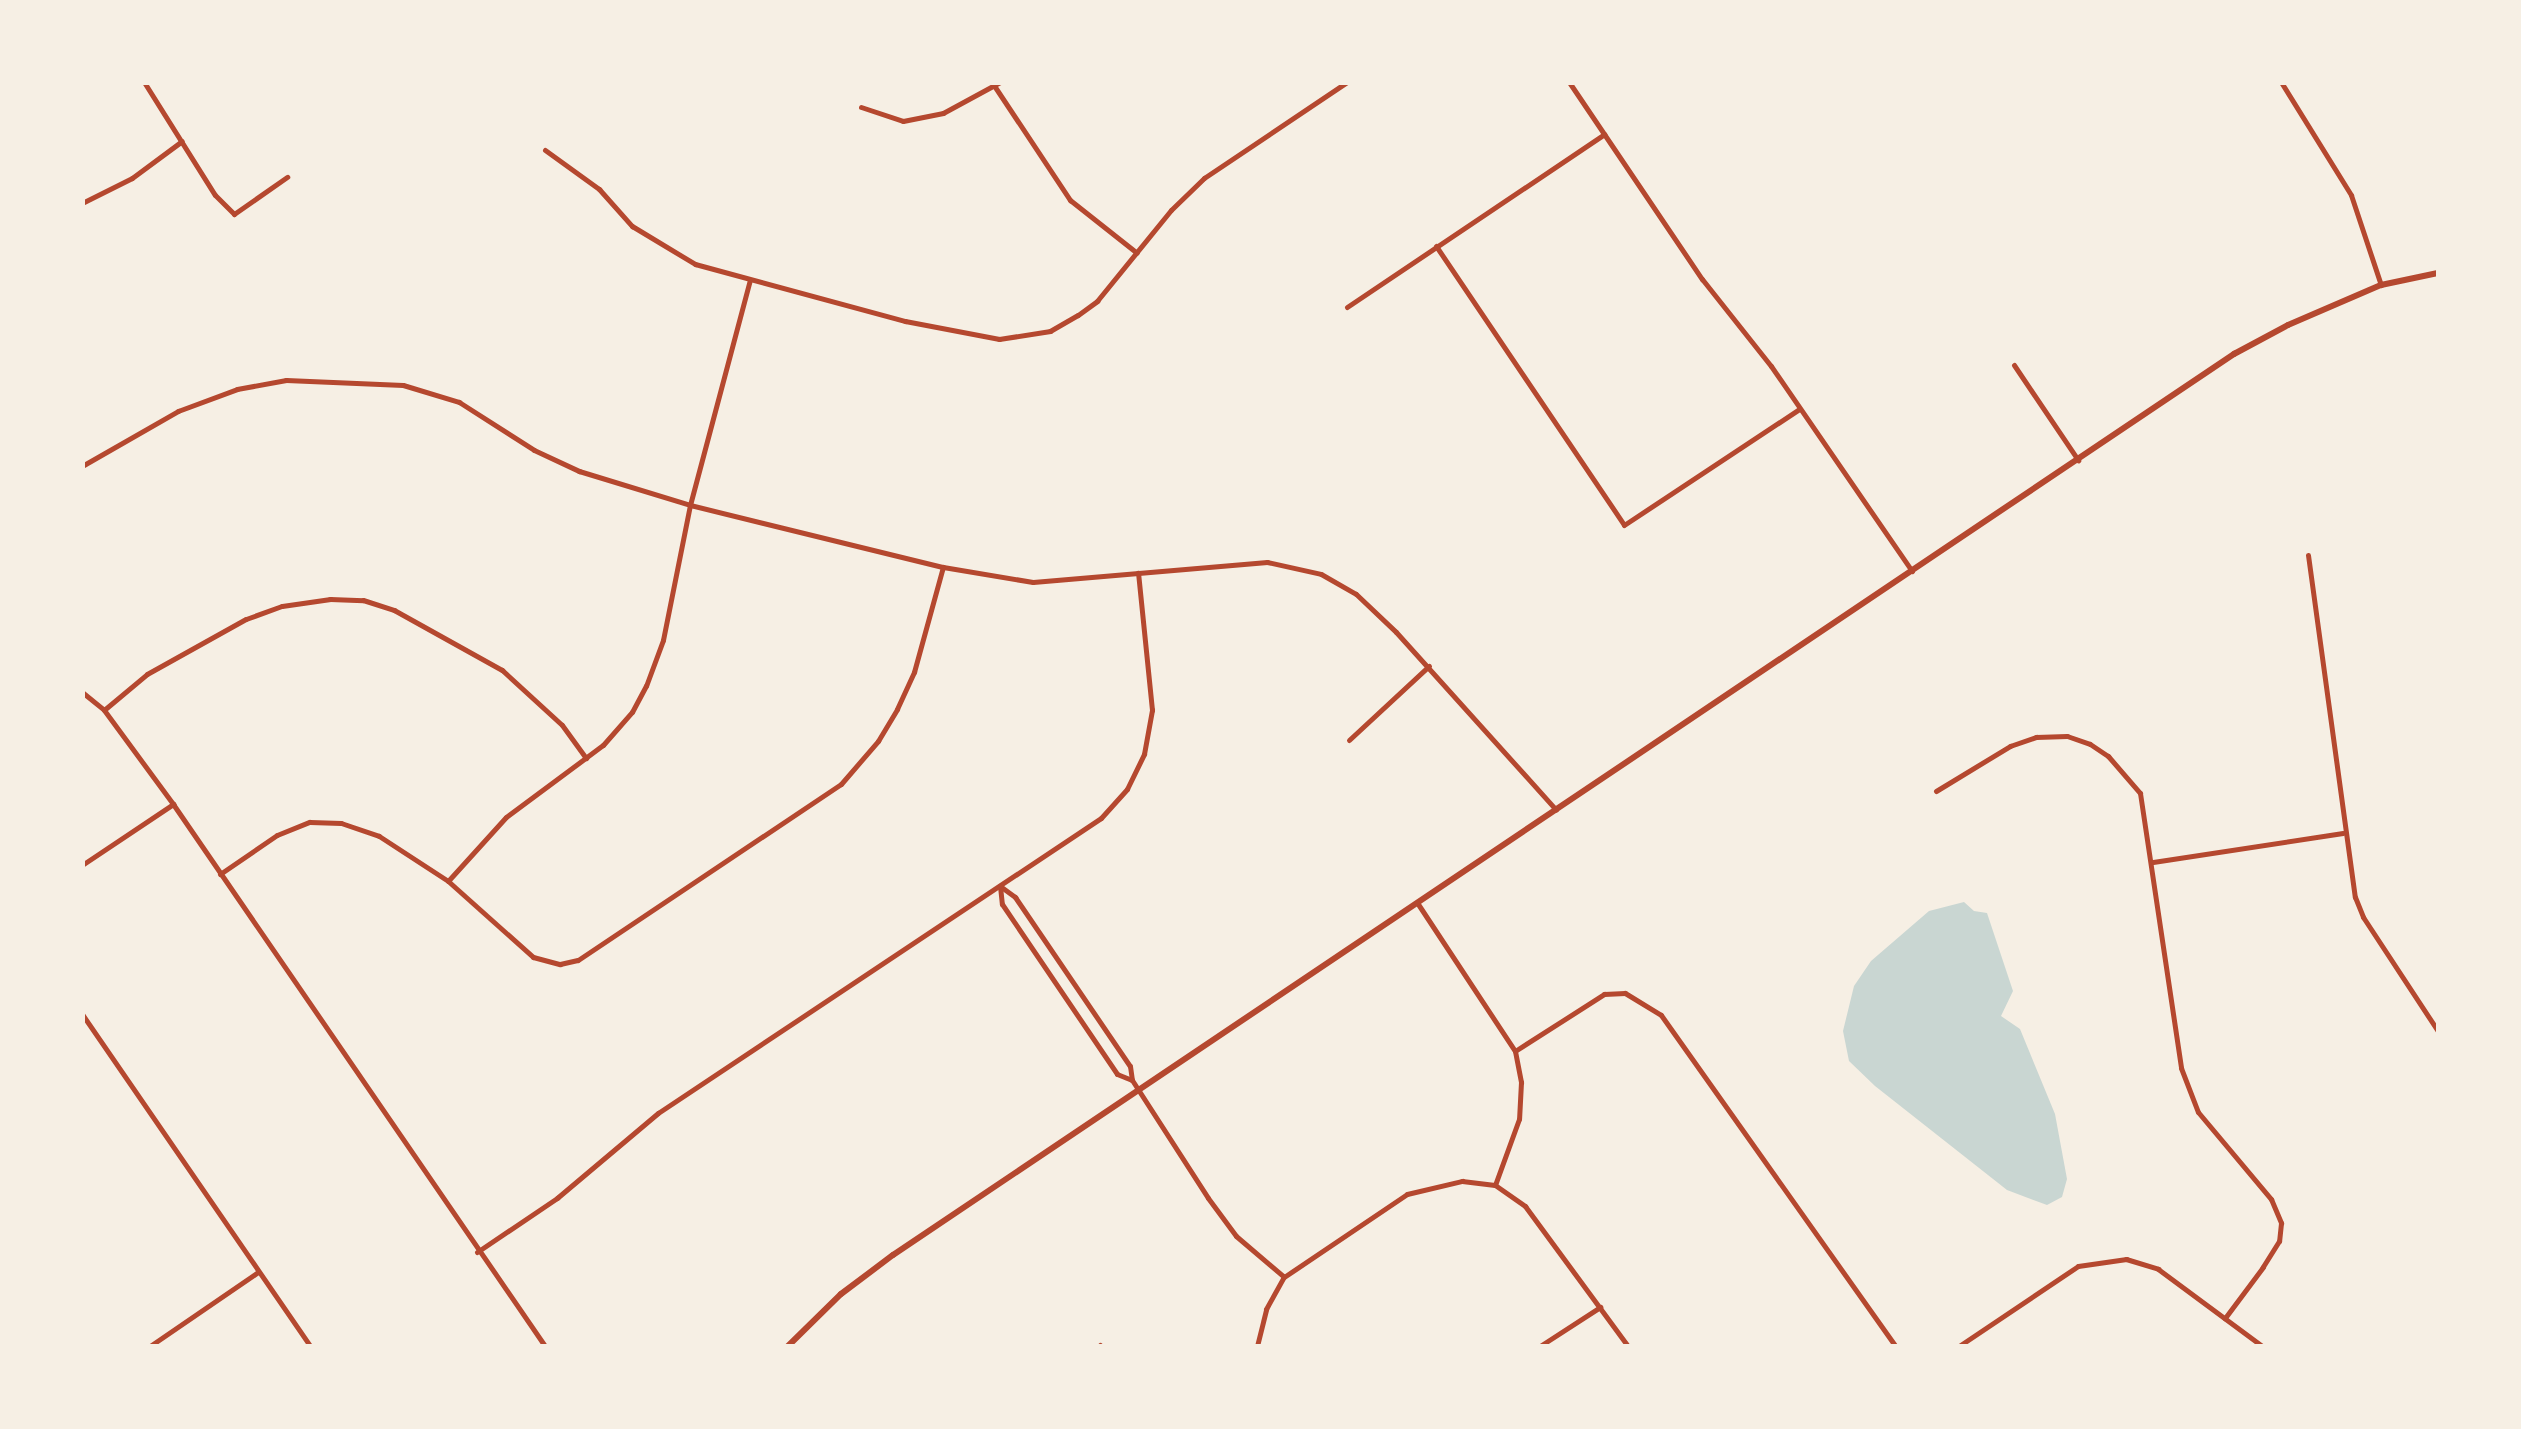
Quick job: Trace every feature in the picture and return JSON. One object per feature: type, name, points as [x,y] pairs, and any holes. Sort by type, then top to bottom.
[{"type":"street","points":[[144,82],[215,195],[234,214],[288,177]]},
{"type":"street","points":[[545,150],[598,189],[632,226],[695,264],[905,321],[999,339],[1050,331],[1078,315],[1204,178],[1347,82]]},
{"type":"street","points":[[1568,82],[1702,279],[1912,571]]},
{"type":"street","points":[[2281,82],[2350,195],[2382,285]]},
{"type":"street","points":[[861,106],[903,121],[943,113],[998,85],[1070,200],[1138,254]]},
{"type":"street","points":[[1347,307],[1604,134]]},
{"type":"street","points":[[82,203],[132,178],[182,141]]},
{"type":"street","points":[[1436,246],[1624,526],[1799,410]]},
{"type":"street","points":[[788,1346],[867,1274],[2234,354],[2288,325],[2382,285],[2438,273]]},
{"type":"street","points":[[448,881],[506,817],[618,730],[646,686],[663,640],[690,505],[750,280]]},
{"type":"street","points":[[2014,365],[2078,460]]},
{"type":"street","points":[[82,466],[178,411],[237,389],[286,380],[403,385],[459,402],[534,450],[579,471],[690,505],[943,567],[1033,582],[1267,562],[1322,574],[1356,594],[1429,666],[1556,810]]},
{"type":"street","points":[[2308,555],[2343,833],[2357,906],[2438,1030]]},
{"type":"street","points":[[220,874],[277,835],[310,822],[341,823],[379,836],[448,881],[532,957],[560,964],[591,953],[840,784],[878,741],[897,709],[914,672],[943,567]]},
{"type":"street","points":[[477,1252],[557,1198],[658,1113],[1101,818],[1127,788],[1144,754],[1152,710],[1138,574]]},
{"type":"street","points":[[104,710],[147,674],[246,619],[282,606],[330,599],[363,600],[394,610],[502,670],[562,724],[586,758]]},
{"type":"street","points":[[1349,740],[1429,666]]},
{"type":"street","points":[[82,692],[104,710],[172,804],[544,1346]]},
{"type":"street","points":[[1936,791],[1982,760],[2036,737],[2066,736],[2090,744],[2124,771],[2140,793],[2181,1068],[2198,1112],[2271,1199],[2281,1222],[2278,1241],[2264,1267],[2225,1318]]},
{"type":"street","points":[[82,864],[172,804]]},
{"type":"street","points":[[2153,862],[2343,833]]},
{"type":"street","points":[[1000,886],[1002,904],[1106,1058],[1117,1074],[1132,1080]]},
{"type":"street","points":[[1000,886],[1015,897],[1130,1066],[1132,1080],[1236,1236],[1284,1277]]},
{"type":"street","points":[[1418,904],[1515,1051],[1521,1082],[1519,1120],[1495,1185]]},
{"type":"street","points":[[1515,1051],[1604,994],[1625,993],[1661,1016],[1895,1346]]},
{"type":"street","points":[[82,1014],[310,1346]]},
{"type":"street","points":[[1257,1346],[1266,1309],[1284,1277],[1407,1194],[1462,1181],[1495,1185],[1525,1206],[1628,1346]]},
{"type":"street","points":[[1959,1346],[2078,1266],[2099,1259],[2126,1259],[2158,1270],[2262,1346]]},
{"type":"street","points":[[150,1346],[258,1272]]},
{"type":"street","points":[[1540,1346],[1600,1307]]},
{"type":"shaded area","points":[[1964,902],[1974,911],[1987,913],[2013,991],[2001,1016],[2020,1029],[2055,1114],[2067,1179],[2062,1197],[2047,1205],[2007,1190],[1849,1061],[1843,1031],[1854,986],[1871,961],[1929,911]]}]
